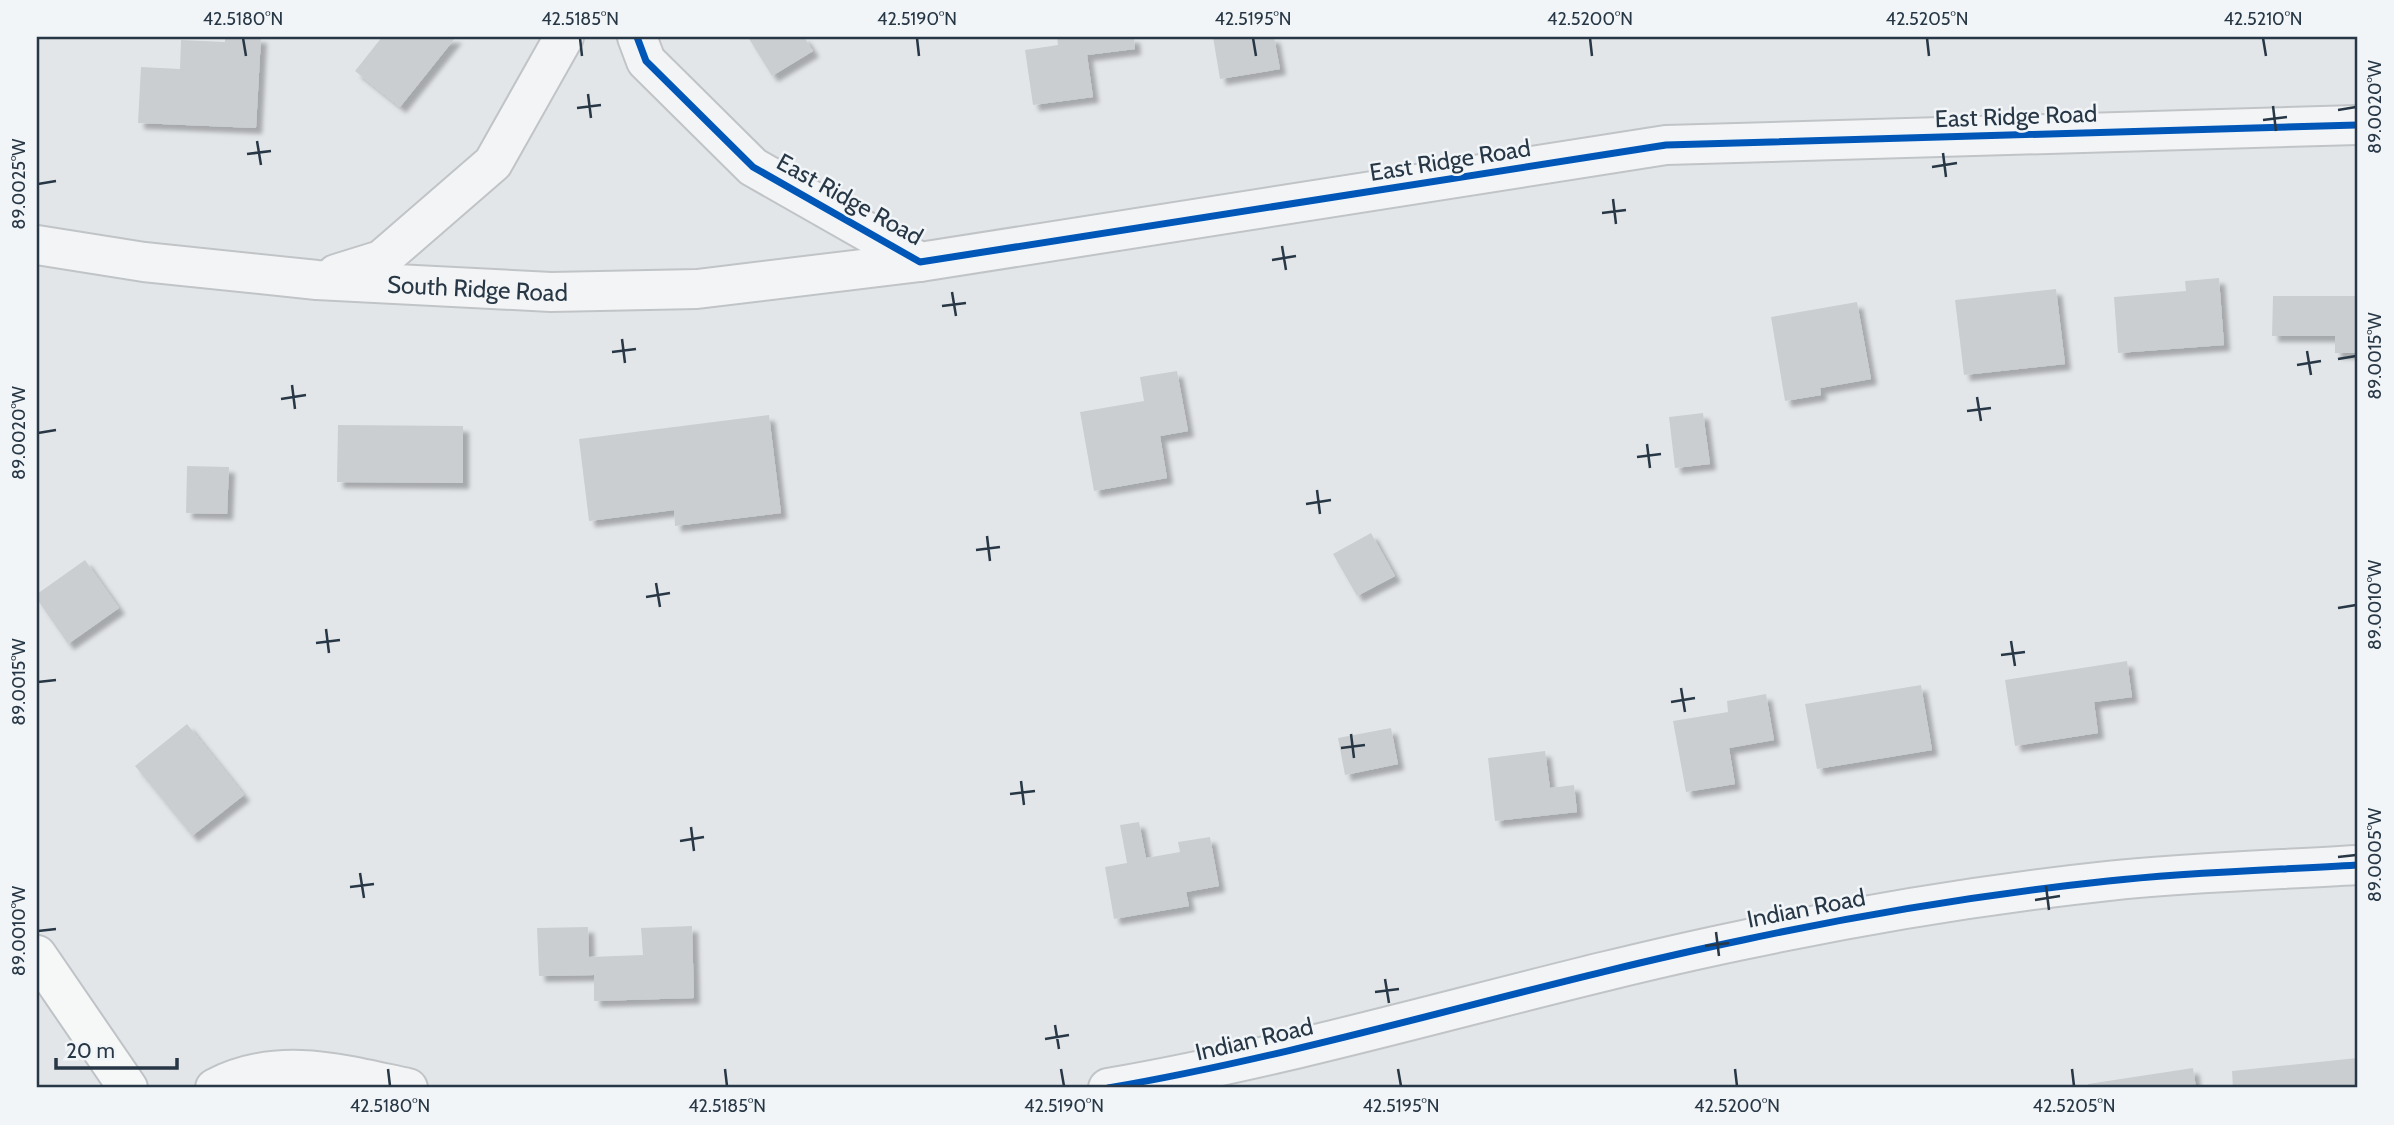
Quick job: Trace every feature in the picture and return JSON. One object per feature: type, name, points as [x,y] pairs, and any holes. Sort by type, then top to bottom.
[{"type":"main road","points":[[37,955],[128,1088]]},
{"type":"street","points":[[317,280],[381,260],[493,163],[564,37]]},
{"type":"street","name":"East Ridge Road","points":[[637,37],[646,61],[753,167],[920,262],[1666,145],[2357,125]]},
{"type":"street","name":"South Ridge Road","points":[[37,245],[144,262],[317,280],[551,292],[696,289],[920,262]]},
{"type":"street","name":"Indian Road","points":[[1108,1088],[1197,1073],[1411,1023],[1742,940],[1924,905],[2111,880],[2357,865]]},
{"type":"street","points":[[215,1088],[237,1077],[284,1068],[351,1076],[408,1088]]},
{"type":"building","points":[[225,37],[261,37],[256,128],[138,123],[141,67],[180,69],[181,40],[225,42]]},
{"type":"building","points":[[382,37],[456,37],[400,107],[355,71]]},
{"type":"building","points":[[748,37],[804,37],[813,51],[772,76]]},
{"type":"building","points":[[1057,37],[1134,37],[1135,49],[1087,55],[1093,97],[1033,105],[1025,50],[1058,45]]},
{"type":"building","points":[[1213,37],[1274,37],[1280,69],[1220,79]]},
{"type":"building","points":[[2219,278],[2224,345],[2118,353],[2114,297],[2186,291],[2185,281]]},
{"type":"building","points":[[2056,289],[2065,364],[1964,375],[1955,300]]},
{"type":"building","points":[[2273,296],[2357,296],[2357,353],[2335,353],[2335,336],[2272,336]]},
{"type":"building","points":[[1857,302],[1871,379],[1820,388],[1821,395],[1785,401],[1771,317]]},
{"type":"building","points":[[1177,371],[1188,431],[1160,436],[1167,478],[1094,491],[1080,412],[1144,401],[1140,377]]},
{"type":"building","points":[[1703,413],[1710,464],[1675,468],[1669,417]]},
{"type":"building","points":[[769,415],[781,513],[675,526],[674,510],[589,521],[579,439]]},
{"type":"building","points":[[338,425],[463,426],[463,483],[337,482]]},
{"type":"building","points":[[187,466],[229,467],[227,514],[186,513]]},
{"type":"building","points":[[1371,533],[1395,576],[1357,596],[1333,554]]},
{"type":"building","points":[[85,560],[119,608],[68,644],[37,599],[37,594]]},
{"type":"building","points":[[2127,661],[2132,697],[2094,702],[2098,733],[2015,746],[2005,680]]},
{"type":"building","points":[[1921,685],[1932,750],[1817,769],[1805,704]]},
{"type":"building","points":[[1766,694],[1774,740],[1729,748],[1735,784],[1686,792],[1673,721],[1728,712],[1727,701]]},
{"type":"building","points":[[187,724],[244,795],[192,836],[135,766]]},
{"type":"building","points":[[1391,728],[1398,764],[1345,775],[1338,738]]},
{"type":"building","points":[[1545,751],[1550,788],[1574,785],[1577,812],[1495,821],[1488,758]]},
{"type":"building","points":[[1139,822],[1146,858],[1180,852],[1178,842],[1210,837],[1219,886],[1186,892],[1189,906],[1114,919],[1105,867],[1127,863],[1120,825]]},
{"type":"building","points":[[692,926],[694,998],[594,1001],[594,975],[539,976],[537,928],[588,927],[589,957],[643,955],[641,928]]},
{"type":"building","points":[[2357,1058],[2357,1088],[2233,1088],[2232,1071]]},
{"type":"building","points":[[2193,1068],[2196,1088],[2089,1088],[2088,1084]]},
{"type":"cycle path","points":[[637,37],[646,61],[753,167],[920,262],[1666,145],[2357,125]]},
{"type":"cycle path","points":[[1108,1088],[1347,1037],[1663,957],[1879,913],[2108,881],[2357,865]]}]
